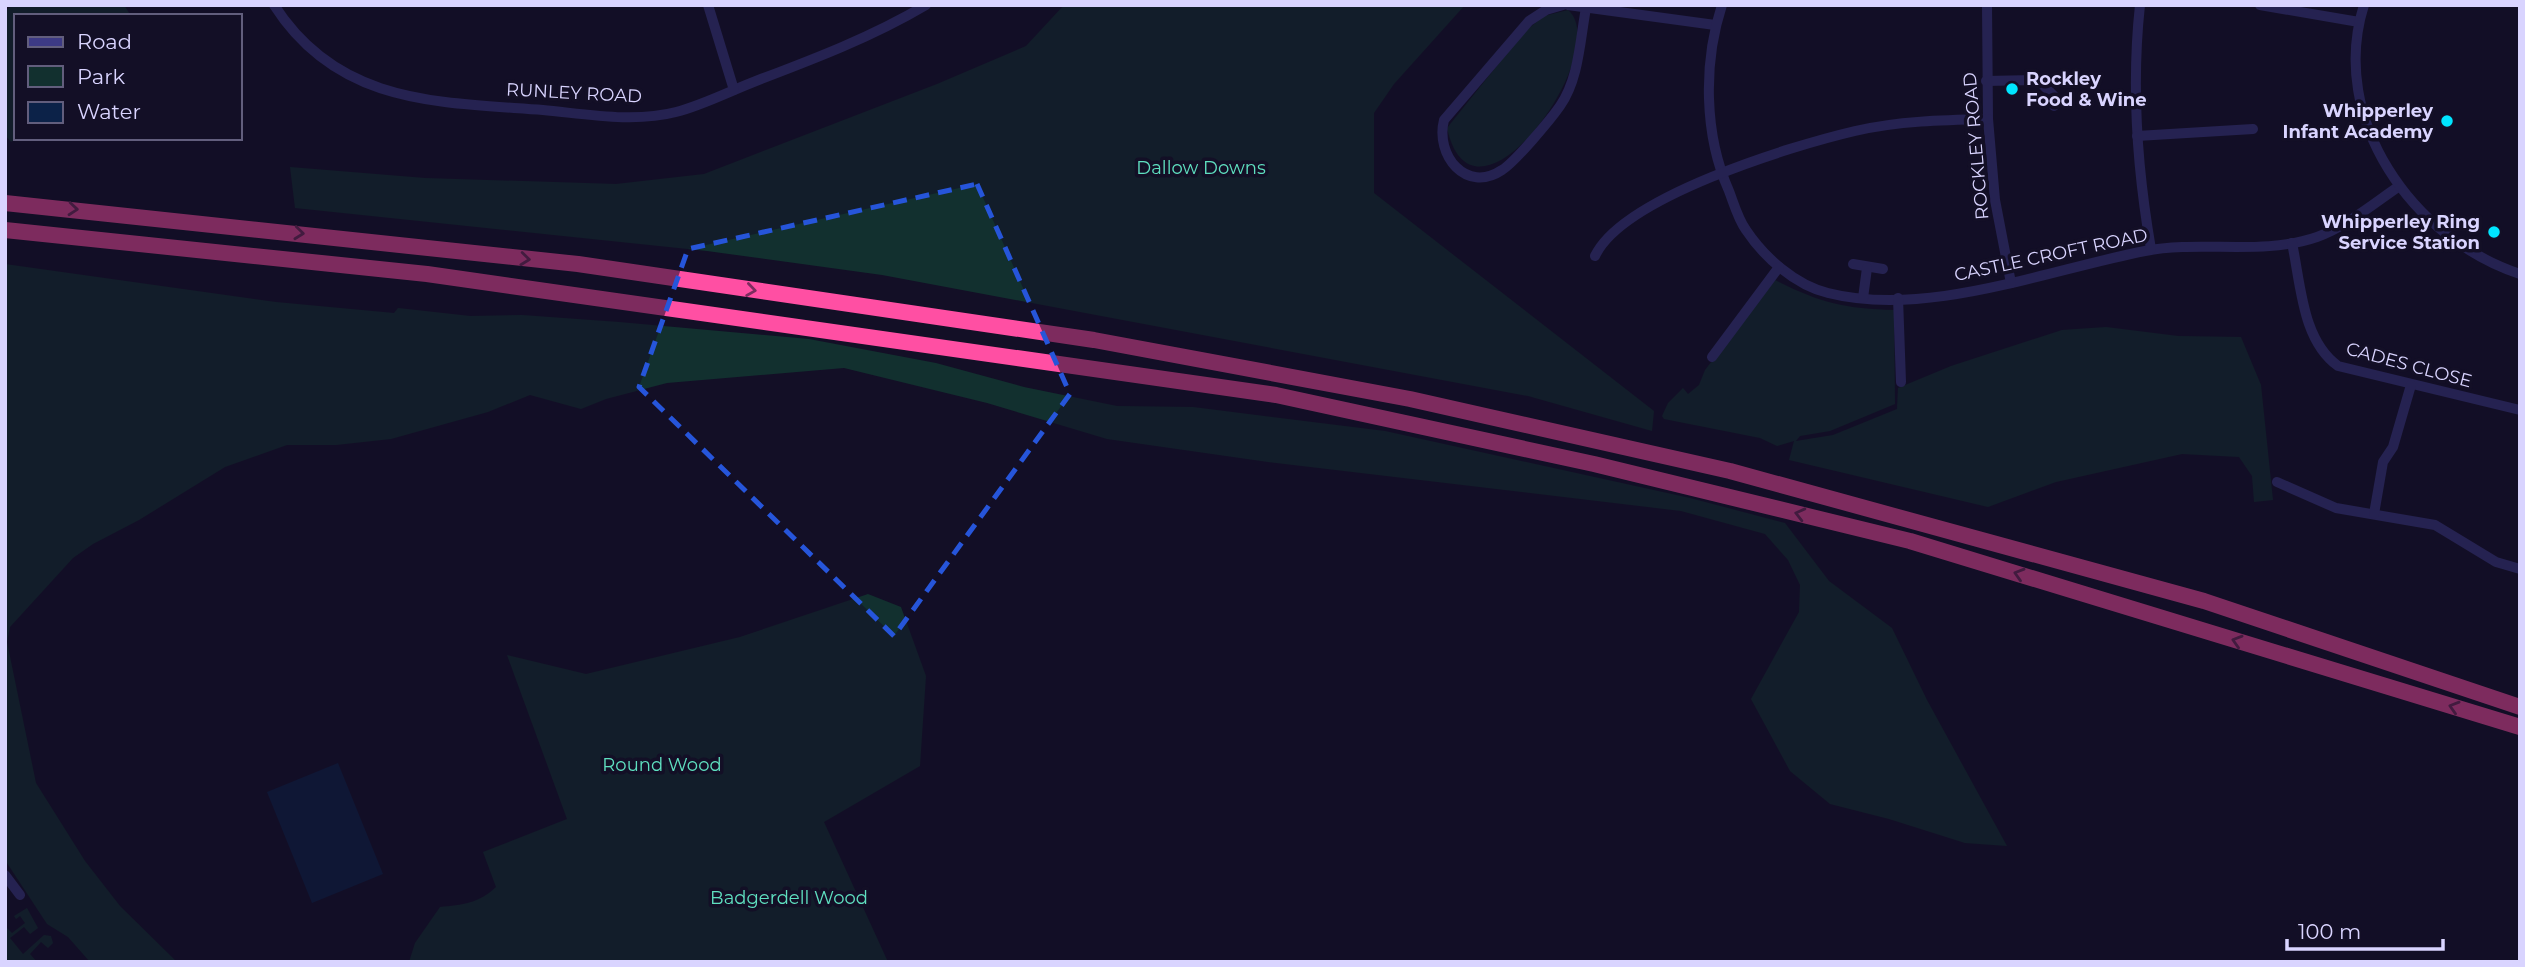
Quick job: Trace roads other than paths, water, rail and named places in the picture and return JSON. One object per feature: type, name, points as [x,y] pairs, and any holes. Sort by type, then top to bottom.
[{"type":"highway","points":[[5,202],[578,264],[1094,340],[1410,399],[1730,471],[2192,598],[2520,707]]},
{"type":"highway","points":[[5,230],[427,274],[1276,395],[1594,464],[1910,541],[2520,727]]},
{"type":"street","name":"RUNLEY ROAD","points":[[274,5],[297,38],[339,70],[380,89],[423,101],[624,117],[675,112],[835,50],[926,5]]},
{"type":"street","points":[[708,5],[734,90]]},
{"type":"street","points":[[1586,8],[1573,78],[1560,105],[1503,170],[1487,177],[1470,175],[1455,167],[1445,154],[1441,132],[1444,120],[1529,21],[1546,10],[1566,5],[1715,25]]},
{"type":"street","name":"CASTLE CROFT ROAD","points":[[1721,5],[1710,57],[1710,120],[1721,175],[1745,229],[1779,267],[1805,284],[1827,293],[1863,298],[1947,296],[2011,283],[2080,263],[2151,249],[2292,243],[2319,236],[2348,221],[2398,187]]},
{"type":"street","name":"ROCKLEY ROAD","points":[[1987,5],[1988,119],[1995,200],[2011,283]]},
{"type":"street","points":[[2140,5],[2134,62],[2137,136],[2140,187],[2151,249]]},
{"type":"street","points":[[2260,5],[2359,22]]},
{"type":"street","points":[[2364,5],[2359,22],[2356,76],[2370,138],[2398,187],[2428,217],[2475,255],[2520,274]]},
{"type":"street","points":[[1986,81],[2038,80],[2054,96],[2054,106]]},
{"type":"street","points":[[1595,256],[1602,241],[1666,196],[1803,146],[1856,131],[1910,122],[1988,119]]},
{"type":"street","points":[[2137,136],[2253,129]]},
{"type":"street","name":"CADES CLOSE","points":[[2292,243],[2312,336],[2322,355],[2339,366],[2520,410]]},
{"type":"street","points":[[1853,264],[1882,269]]},
{"type":"street","points":[[1712,357],[1779,267]]},
{"type":"street","points":[[1863,298],[1867,268]]},
{"type":"street","points":[[1898,298],[1900,382]]},
{"type":"street","points":[[2374,514],[2383,462],[2393,447],[2411,385]]},
{"type":"street","points":[[2277,482],[2336,508],[2435,525],[2496,562],[2520,569]]},
{"type":"street","points":[[5,876],[20,895]]},
{"type":"water","points":[[338,763],[383,874],[312,903],[267,792]]},
{"type":"place","name":"Rockley Food & Wine","points":[[2012,89]]},
{"type":"place","name":"Whipperley Infant Academy","points":[[2447,121]]},
{"type":"place","name":"Whipperley Ring Service Station","points":[[2494,232]]},
{"type":"park label","name":"Dallow Downs","points":[[1201,168]]},
{"type":"park label","name":"Round Wood","points":[[662,765]]},
{"type":"park label","name":"Badgerdell Wood","points":[[789,898]]}]
